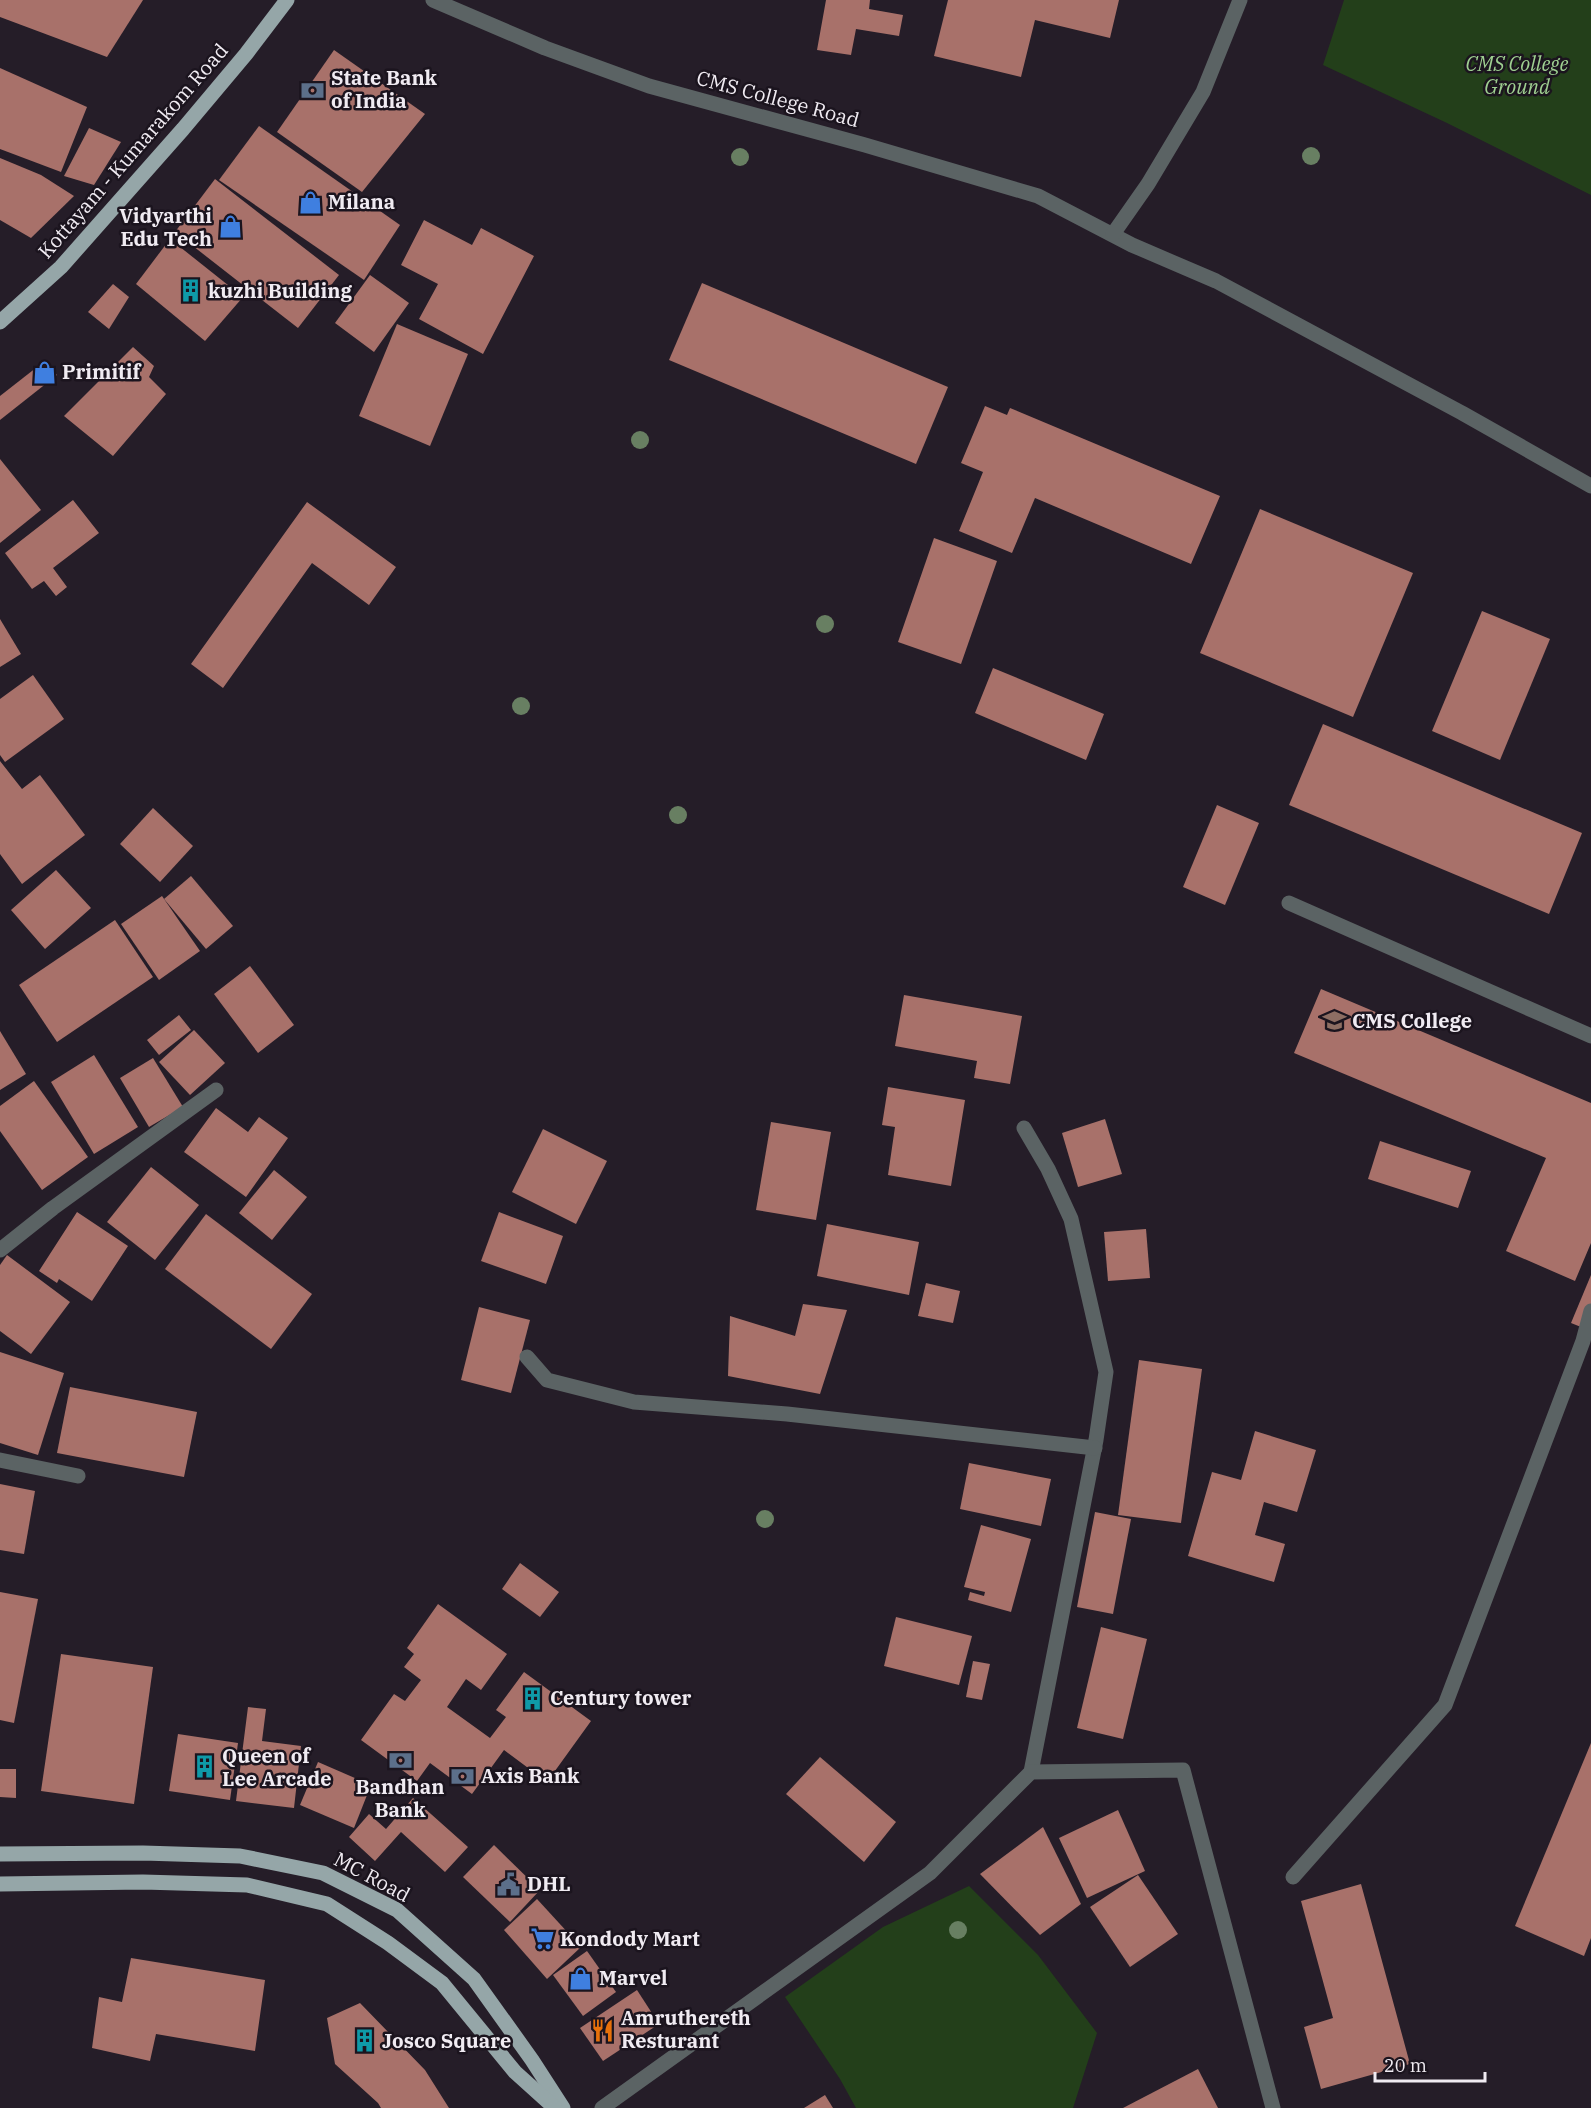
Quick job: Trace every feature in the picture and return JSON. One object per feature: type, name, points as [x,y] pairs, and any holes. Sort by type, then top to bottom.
[{"type":"main road","name":"Kottayam - Kumarakom Road","points":[[0,322],[62,267],[246,54],[287,0]]},
{"type":"main road","name":"MC Road","points":[[0,1854],[143,1852],[240,1856],[323,1873],[397,1910],[474,1979],[563,2108]]},
{"type":"main road","points":[[0,1884],[143,1882],[248,1885],[327,1904],[388,1943],[442,1983],[515,2072],[555,2108]]},
{"type":"street","name":"CMS College Road","points":[[433,0],[545,48],[649,86],[865,145],[1038,196],[1132,244],[1216,280],[1462,413],[1591,486]]},
{"type":"street","points":[[1113,234],[1148,184],[1203,92],[1240,0]]},
{"type":"street","points":[[1289,903],[1591,1036]]},
{"type":"street","points":[[0,1250],[53,1208],[216,1090]]},
{"type":"street","points":[[602,2108],[930,1874],[1031,1772],[1095,1448],[1106,1372],[1071,1219],[1048,1169],[1024,1128]]},
{"type":"street","points":[[1293,1877],[1445,1705],[1587,1343],[1591,1311]]},
{"type":"street","points":[[527,1357],[547,1380],[634,1402],[787,1414],[1095,1448]]},
{"type":"street","points":[[0,1461],[78,1476]]},
{"type":"street","points":[[1031,1772],[1183,1770],[1273,2108]]},
{"type":"green space","name":"CMS College Ground","points":[[1344,0],[1591,0],[1591,195],[1447,123],[1323,65]]},
{"type":"green space","points":[[969,1886],[1038,1955],[1097,2033],[1073,2108],[856,2108],[840,2079],[785,1997],[883,1927]]},
{"type":"building","points":[[0,0],[143,0],[107,57],[0,17]]},
{"type":"building","points":[[826,0],[870,0],[869,9],[903,15],[899,36],[856,29],[851,55],[817,50]]},
{"type":"building","points":[[948,0],[1119,0],[1110,38],[1035,20],[1021,77],[934,56]]},
{"type":"building","points":[[334,50],[425,114],[362,192],[277,132]]},
{"type":"building","points":[[0,68],[87,107],[61,172],[0,149]]},
{"type":"building","name":"Milana","points":[[259,126],[400,225],[364,280],[219,180]]},
{"type":"building","points":[[89,128],[121,142],[94,185],[64,176]]},
{"type":"building","points":[[0,158],[41,175],[74,196],[31,238],[0,220]]},
{"type":"building","points":[[215,179],[339,275],[298,328],[175,232]]},
{"type":"building","points":[[424,220],[472,245],[481,228],[534,256],[483,354],[419,319],[438,284],[401,265]]},
{"type":"building","name":"kuzhi Building","points":[[170,239],[243,297],[205,341],[136,284]]},
{"type":"building","points":[[370,275],[409,303],[374,352],[335,323]]},
{"type":"building","points":[[702,283],[948,387],[916,464],[669,360]]},
{"type":"building","points":[[113,284],[129,297],[109,329],[88,312]]},
{"type":"building","points":[[397,324],[468,354],[430,446],[359,416]]},
{"type":"building","points":[[133,347],[154,366],[149,377],[166,394],[113,456],[64,416]]},
{"type":"building","points":[[46,360],[57,375],[0,420],[0,396]]},
{"type":"building","points":[[985,406],[1007,415],[1010,408],[1220,496],[1191,564],[1035,498],[1012,553],[959,531],[983,472],[961,463]]},
{"type":"building","points":[[0,459],[41,510],[0,543]]},
{"type":"building","points":[[73,500],[99,533],[53,568],[67,587],[56,596],[44,581],[32,589],[5,553]]},
{"type":"building","points":[[307,502],[396,567],[369,605],[312,563],[223,688],[191,664]]},
{"type":"building","points":[[1260,509],[1413,573],[1353,717],[1200,653]]},
{"type":"building","points":[[934,538],[997,561],[961,664],[898,642]]},
{"type":"building","points":[[1482,611],[1550,639],[1500,760],[1432,731]]},
{"type":"building","points":[[0,619],[21,654],[0,667]]},
{"type":"building","points":[[993,668],[1104,714],[1086,760],[975,713]]},
{"type":"building","points":[[33,675],[64,719],[5,762],[0,755],[0,699]]},
{"type":"building","points":[[1323,724],[1582,833],[1549,914],[1289,805]]},
{"type":"building","points":[[0,761],[22,789],[40,775],[85,835],[22,884],[0,854]]},
{"type":"building","points":[[1217,805],[1259,823],[1225,905],[1183,887]]},
{"type":"building","points":[[153,808],[193,846],[160,882],[120,844]]},
{"type":"building","points":[[56,870],[91,908],[45,949],[11,910]]},
{"type":"building","points":[[191,876],[233,926],[206,949],[164,899]]},
{"type":"building","points":[[162,896],[200,951],[159,980],[121,924]]},
{"type":"building","points":[[115,920],[153,977],[57,1042],[19,985]]},
{"type":"building","points":[[250,966],[294,1025],[258,1053],[214,994]]},
{"type":"building","points":[[1321,989],[1591,1103],[1591,1243],[1575,1281],[1506,1251],[1546,1158],[1294,1053]]},
{"type":"building","points":[[904,995],[1022,1016],[1010,1084],[974,1078],[977,1061],[895,1046]]},
{"type":"building","points":[[179,1015],[191,1030],[159,1055],[147,1040]]},
{"type":"building","points":[[194,1030],[225,1063],[190,1095],[159,1062]]},
{"type":"building","points":[[0,1031],[26,1074],[0,1090]]},
{"type":"building","points":[[94,1055],[138,1127],[94,1154],[51,1082]]},
{"type":"building","points":[[153,1058],[183,1107],[149,1127],[120,1078]]},
{"type":"building","points":[[34,1081],[88,1157],[42,1190],[0,1131],[0,1106]]},
{"type":"building","points":[[888,1087],[965,1100],[951,1186],[888,1175],[895,1127],[882,1125]]},
{"type":"building","points":[[216,1108],[248,1132],[259,1117],[288,1138],[246,1197],[184,1152]]},
{"type":"building","points":[[1105,1119],[1122,1174],[1078,1187],[1062,1133]]},
{"type":"building","points":[[771,1122],[831,1132],[816,1220],[756,1210]]},
{"type":"building","points":[[543,1129],[607,1161],[576,1224],[512,1192]]},
{"type":"building","points":[[1380,1141],[1471,1171],[1458,1208],[1368,1179]]},
{"type":"building","points":[[151,1167],[199,1205],[155,1260],[107,1222]]},
{"type":"building","points":[[274,1170],[307,1197],[272,1240],[239,1213]]},
{"type":"building","points":[[77,1212],[128,1246],[92,1301],[59,1279],[57,1283],[39,1271]]},
{"type":"building","points":[[499,1212],[563,1236],[546,1284],[481,1261]]},
{"type":"building","points":[[206,1214],[312,1294],[271,1349],[165,1269]]},
{"type":"building","points":[[827,1224],[919,1242],[909,1295],[817,1276]]},
{"type":"building","points":[[1146,1229],[1150,1278],[1108,1281],[1104,1232]]},
{"type":"building","points":[[7,1255],[70,1302],[31,1354],[0,1331],[0,1265]]},
{"type":"building","points":[[1591,1275],[1591,1331],[1571,1323]]},
{"type":"building","points":[[926,1283],[960,1291],[953,1323],[918,1316]]},
{"type":"building","points":[[803,1304],[847,1310],[820,1394],[728,1376],[730,1316],[795,1336]]},
{"type":"building","points":[[479,1307],[530,1320],[511,1393],[461,1380]]},
{"type":"building","points":[[0,1352],[64,1373],[38,1455],[0,1443]]},
{"type":"building","points":[[1139,1360],[1202,1369],[1181,1523],[1118,1515]]},
{"type":"building","points":[[70,1387],[197,1412],[184,1477],[57,1453]]},
{"type":"building","points":[[1255,1431],[1316,1450],[1297,1512],[1264,1502],[1255,1535],[1285,1544],[1274,1582],[1188,1556],[1212,1472],[1241,1480]]},
{"type":"building","points":[[969,1463],[1051,1479],[1041,1526],[960,1509]]},
{"type":"building","points":[[0,1484],[35,1491],[24,1554],[0,1550]]},
{"type":"building","points":[[1095,1512],[1131,1519],[1113,1614],[1077,1607]]},
{"type":"building","points":[[981,1525],[1031,1539],[1011,1612],[968,1600],[970,1592],[984,1596],[985,1592],[964,1587]]},
{"type":"building","points":[[520,1563],[559,1592],[540,1617],[502,1589]]},
{"type":"building","points":[[0,1592],[38,1599],[14,1723],[0,1720]]},
{"type":"building","name":"Century tower","points":[[438,1604],[507,1654],[481,1690],[466,1679],[447,1707],[490,1738],[506,1717],[496,1710],[524,1672],[591,1721],[547,1782],[504,1750],[472,1794],[430,1763],[417,1781],[361,1740],[394,1694],[405,1701],[421,1680],[404,1667],[414,1654],[407,1648]]},
{"type":"building","points":[[896,1617],[972,1636],[959,1685],[884,1666]]},
{"type":"building","points":[[1101,1627],[1147,1639],[1123,1739],[1077,1728]]},
{"type":"building","points":[[61,1654],[153,1667],[134,1804],[41,1791]]},
{"type":"building","points":[[973,1661],[990,1664],[982,1700],[966,1697]]},
{"type":"building","points":[[248,1707],[266,1709],[262,1741],[301,1746],[294,1808],[236,1801]]},
{"type":"building","name":"Queen of Lee Arcade","points":[[178,1734],[238,1743],[230,1800],[169,1791]]},
{"type":"building","points":[[1591,1743],[1591,1938],[1584,1956],[1515,1926]]},
{"type":"building","points":[[820,1757],[896,1822],[864,1862],[786,1794]]},
{"type":"building","points":[[318,1762],[371,1785],[354,1828],[300,1805]]},
{"type":"building","points":[[0,1769],[16,1769],[16,1798],[0,1797]]},
{"type":"building","points":[[413,1798],[468,1847],[445,1872],[401,1832],[375,1861],[349,1837],[369,1814],[386,1829]]},
{"type":"building","points":[[1118,1810],[1145,1871],[1087,1898],[1059,1838]]},
{"type":"building","points":[[1043,1827],[1081,1904],[1040,1935],[980,1874]]},
{"type":"building","points":[[494,1845],[540,1890],[510,1922],[463,1877]]},
{"type":"building","points":[[1138,1875],[1178,1934],[1130,1967],[1090,1907]]},
{"type":"building","points":[[1361,1884],[1410,2064],[1321,2089],[1304,2027],[1333,2018],[1301,1901]]},
{"type":"building","name":"Kondody Mart","points":[[537,1899],[581,1947],[547,1979],[504,1930]]},
{"type":"building","points":[[587,1951],[616,1992],[583,2016],[553,1975]]},
{"type":"building","points":[[131,1958],[265,1980],[255,2051],[156,2034],[150,2061],[92,2048],[99,1997],[122,2002]]},
{"type":"building","points":[[637,1990],[659,2024],[603,2061],[580,2028]]},
{"type":"building","name":"Josco Square","points":[[360,2003],[425,2070],[449,2108],[381,2108],[335,2064],[327,2018]]},
{"type":"building","points":[[1198,2069],[1218,2108],[1123,2108]]},
{"type":"building","points":[[825,2095],[833,2108],[804,2108]]},
{"type":"place","name":"State Bank of India","points":[[313,90]]},
{"type":"place","name":"Milana","points":[[310,202]]},
{"type":"place","name":"Vidyarthi Edu Tech","points":[[230,227]]},
{"type":"place","name":"kuzhi Building","points":[[190,291]]},
{"type":"place","name":"Primitif","points":[[44,372]]},
{"type":"place","name":"CMS College","points":[[1334,1021]]},
{"type":"place","name":"Century tower","points":[[532,1698]]},
{"type":"place","name":"Bandhan Bank","points":[[400,1760]]},
{"type":"place","name":"Queen of Lee Arcade","points":[[204,1767]]},
{"type":"place","name":"Axis Bank","points":[[463,1776]]},
{"type":"place","name":"DHL","points":[[509,1884]]},
{"type":"place","name":"Kondody Mart","points":[[542,1939]]},
{"type":"place","name":"Marvel","points":[[581,1978]]},
{"type":"place","name":"Amruthereth Resturant","points":[[603,2030]]},
{"type":"place","name":"Josco Square","points":[[364,2041]]}]
